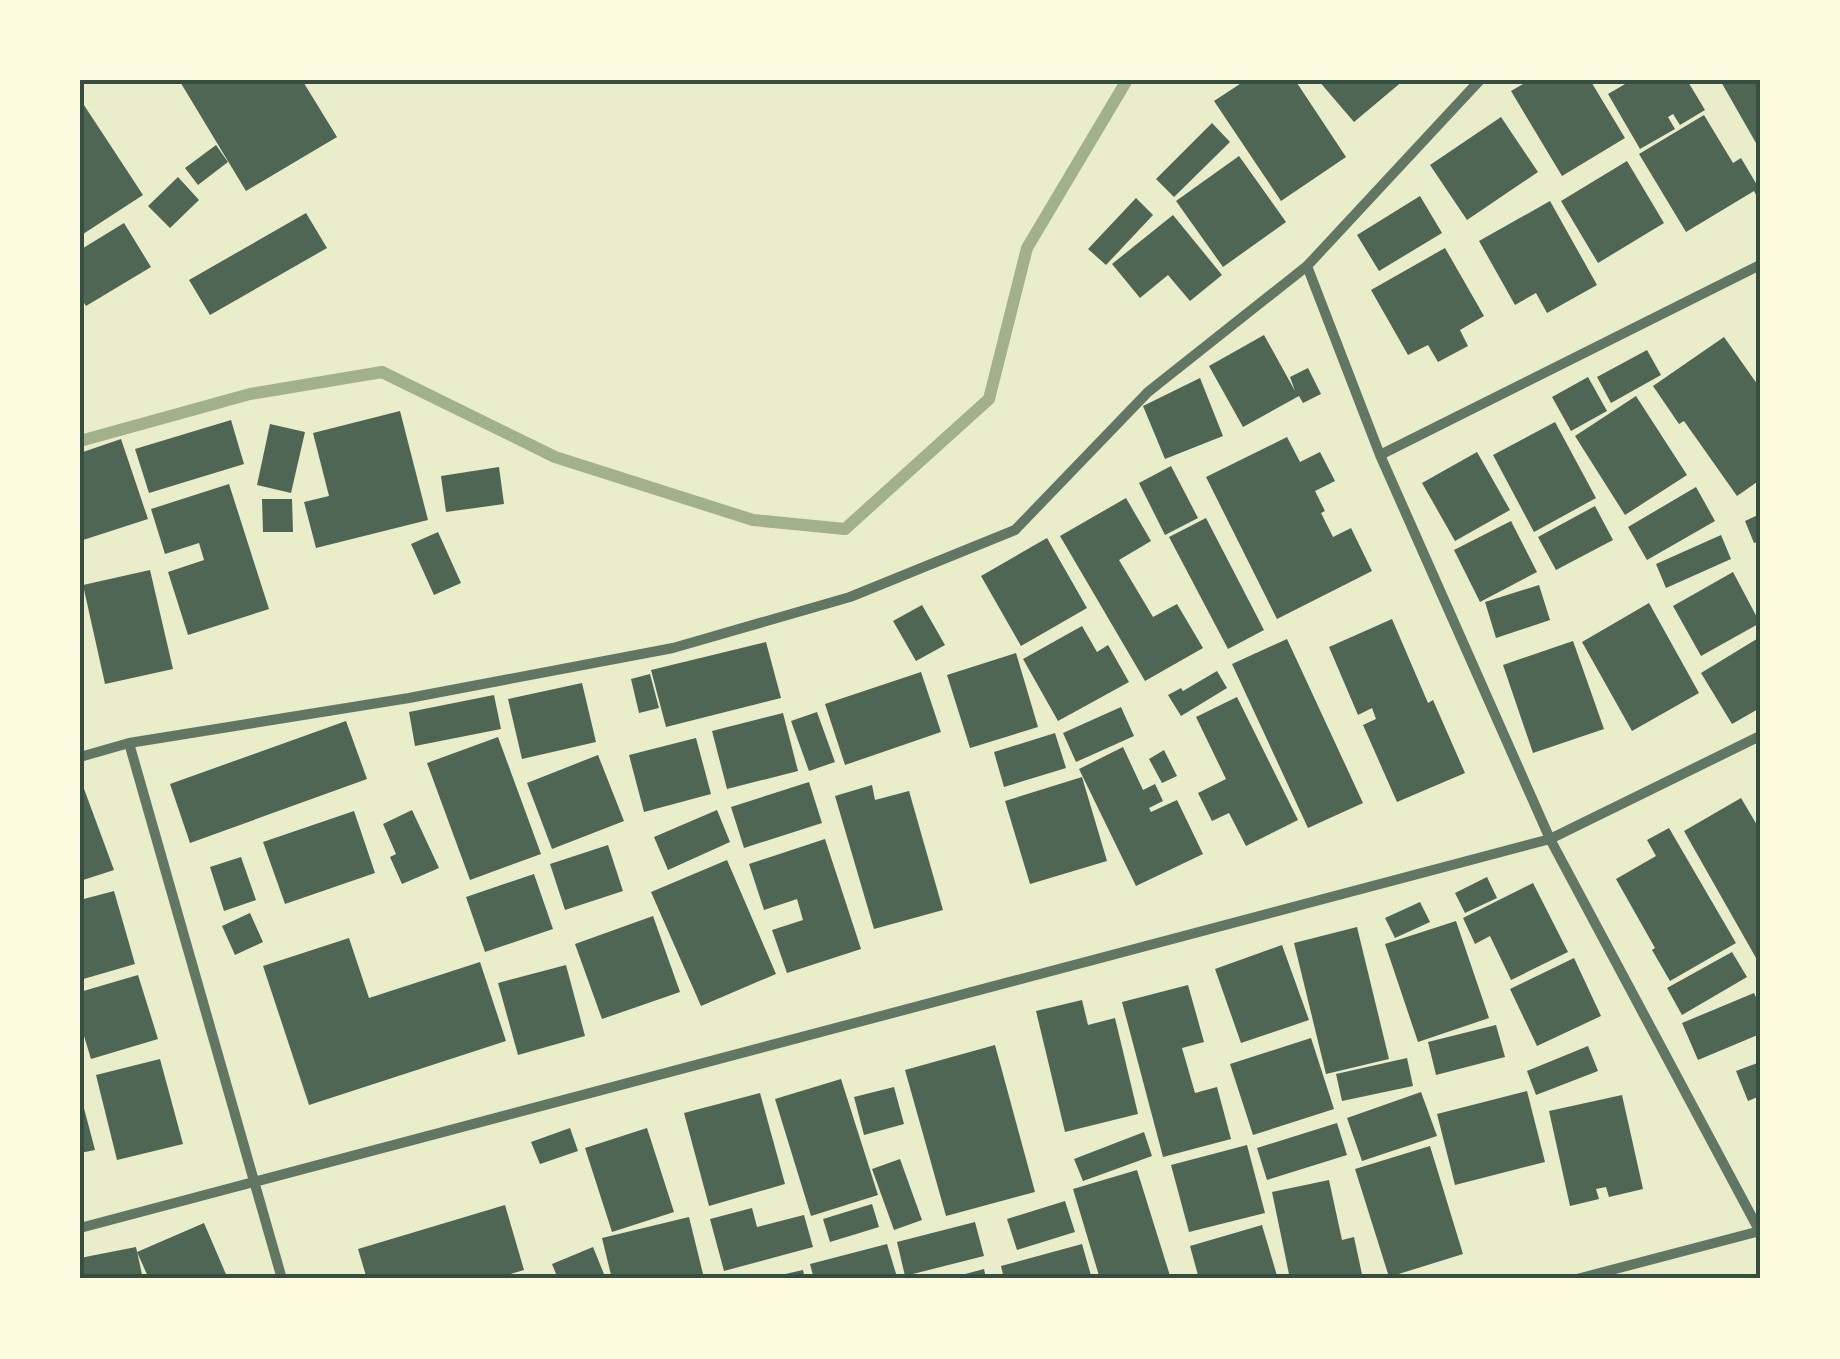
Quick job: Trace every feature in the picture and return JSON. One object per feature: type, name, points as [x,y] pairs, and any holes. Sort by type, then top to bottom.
[{"type":"street","points":[[80,757],[129,743],[409,698],[672,648],[850,597],[1015,530],[1148,392],[1306,266],[1480,80]]},
{"type":"street","points":[[1380,455],[1760,264]]},
{"type":"street","points":[[1306,266],[1380,455],[1550,840],[1760,1231],[1577,1279]]},
{"type":"street","points":[[80,1228],[1550,840],[1760,736]]},
{"type":"street","points":[[129,743],[282,1279]]},
{"type":"building","points":[[179,80],[302,80],[337,137],[246,191]]},
{"type":"building","points":[[1246,80],[1295,80],[1346,157],[1281,201],[1214,101]]},
{"type":"building","points":[[1318,80],[1404,80],[1354,122]]},
{"type":"building","points":[[1530,80],[1590,80],[1625,138],[1562,176],[1511,91]]},
{"type":"building","points":[[1632,80],[1687,80],[1705,110],[1680,125],[1673,114],[1668,117],[1675,129],[1640,149],[1608,94]]},
{"type":"building","points":[[1720,80],[1760,80],[1760,150]]},
{"type":"building","points":[[80,99],[143,195],[80,236]]},
{"type":"building","points":[[1704,115],[1733,163],[1741,158],[1760,190],[1760,202],[1754,191],[1686,232],[1639,154]]},
{"type":"building","points":[[1501,117],[1538,172],[1467,220],[1430,165]]},
{"type":"building","points":[[1212,123],[1230,142],[1174,197],[1156,179]]},
{"type":"building","points":[[216,145],[228,162],[198,185],[185,168]]},
{"type":"building","points":[[1239,156],[1286,222],[1223,267],[1176,201]]},
{"type":"building","points":[[1627,161],[1664,223],[1598,263],[1561,201]]},
{"type":"building","points":[[178,177],[199,200],[170,228],[148,206]]},
{"type":"building","points":[[1420,196],[1442,233],[1379,271],[1357,235]]},
{"type":"building","points":[[1136,198],[1153,215],[1106,265],[1088,249]]},
{"type":"building","points":[[1550,201],[1597,285],[1547,313],[1536,293],[1515,305],[1479,241]]},
{"type":"building","points":[[306,213],[327,248],[210,315],[189,280]]},
{"type":"building","points":[[1173,215],[1222,275],[1190,301],[1168,275],[1140,298],[1112,264]]},
{"type":"building","points":[[124,223],[151,267],[86,306],[80,296],[80,250]]},
{"type":"building","points":[[1445,248],[1484,316],[1460,330],[1468,346],[1438,362],[1428,345],[1408,355],[1371,290]]},
{"type":"building","points":[[1264,335],[1295,391],[1290,377],[1308,368],[1321,394],[1303,403],[1299,396],[1243,427],[1209,366]]},
{"type":"building","points":[[1724,337],[1760,388],[1760,480],[1737,496],[1684,421],[1679,424],[1653,386]]},
{"type":"building","points":[[1647,350],[1661,375],[1611,403],[1597,377]]},
{"type":"building","points":[[1588,377],[1607,411],[1571,431],[1552,397]]},
{"type":"building","points":[[1200,378],[1223,436],[1165,459],[1143,406]]},
{"type":"building","points":[[1636,396],[1687,475],[1625,515],[1575,436]]},
{"type":"building","points":[[400,411],[428,520],[316,548],[304,502],[329,496],[313,433]]},
{"type":"building","points":[[231,420],[244,464],[149,493],[135,449]]},
{"type":"building","points":[[1555,422],[1596,498],[1534,532],[1493,455]]},
{"type":"building","points":[[270,424],[305,432],[291,493],[257,485]]},
{"type":"building","points":[[1287,437],[1300,462],[1320,452],[1335,481],[1315,491],[1325,511],[1321,513],[1333,537],[1351,528],[1372,571],[1277,619],[1206,477]]},
{"type":"building","points":[[121,439],[148,519],[80,541],[80,453]]},
{"type":"building","points":[[1477,452],[1510,510],[1455,541],[1422,483]]},
{"type":"building","points":[[1171,466],[1198,518],[1165,535],[1139,483]]},
{"type":"building","points":[[499,467],[504,504],[446,512],[441,476]]},
{"type":"building","points":[[229,484],[269,609],[188,635],[168,572],[204,560],[199,543],[165,554],[151,509]]},
{"type":"building","points":[[1696,487],[1715,521],[1647,560],[1628,527]]},
{"type":"building","points":[[1126,498],[1151,541],[1119,560],[1153,617],[1177,604],[1203,648],[1145,681],[1060,536]]},
{"type":"building","points":[[262,499],[292,499],[293,532],[263,532]]},
{"type":"building","points":[[1595,506],[1613,540],[1556,570],[1538,537]]},
{"type":"building","points":[[1760,514],[1760,541],[1754,543],[1745,521]]},
{"type":"building","points":[[1206,518],[1264,630],[1228,649],[1169,537]]},
{"type":"building","points":[[1511,521],[1537,572],[1480,602],[1454,550]]},
{"type":"building","points":[[438,532],[461,583],[434,595],[411,544]]},
{"type":"building","points":[[1721,535],[1731,559],[1666,588],[1656,564]]},
{"type":"building","points":[[1047,538],[1087,608],[1021,646],[981,576]]},
{"type":"building","points":[[150,570],[173,669],[105,684],[83,585]]},
{"type":"building","points":[[1733,572],[1760,623],[1701,656],[1673,606]]},
{"type":"building","points":[[1539,585],[1550,620],[1496,638],[1485,602]]},
{"type":"building","points":[[1649,603],[1699,693],[1632,731],[1582,642]]},
{"type":"building","points":[[922,605],[945,645],[916,661],[893,621]]},
{"type":"building","points":[[1392,619],[1428,703],[1433,700],[1465,773],[1397,802],[1363,725],[1376,719],[1372,708],[1358,715],[1329,647]]},
{"type":"building","points":[[1082,626],[1097,652],[1108,645],[1129,682],[1058,721],[1023,659]]},
{"type":"building","points":[[1760,637],[1760,708],[1732,724],[1701,673]]},
{"type":"building","points":[[1287,639],[1363,803],[1308,828],[1232,664]]},
{"type":"building","points":[[1573,641],[1604,729],[1533,753],[1503,665]]},
{"type":"building","points":[[766,642],[781,698],[666,727],[651,670]]},
{"type":"building","points":[[1016,653],[1038,727],[970,748],[947,675]]},
{"type":"building","points":[[1217,671],[1227,688],[1181,716],[1168,695],[1181,688],[1183,691]]},
{"type":"building","points":[[921,672],[941,732],[845,765],[825,704]]},
{"type":"building","points":[[650,674],[659,708],[639,713],[631,679]]},
{"type":"building","points":[[582,683],[596,742],[522,759],[508,699]]},
{"type":"building","points":[[494,695],[501,729],[415,746],[409,712]]},
{"type":"building","points":[[1237,697],[1298,820],[1246,846],[1229,813],[1212,821],[1198,793],[1226,779],[1196,717]]},
{"type":"building","points":[[1121,707],[1134,736],[1076,762],[1063,733]]},
{"type":"building","points":[[817,712],[835,762],[809,771],[791,721]]},
{"type":"building","points":[[783,713],[798,771],[727,789],[712,731]]},
{"type":"building","points":[[346,721],[367,779],[190,843],[170,784]]},
{"type":"building","points":[[1055,733],[1066,768],[1004,787],[994,752]]},
{"type":"building","points":[[498,737],[541,854],[470,880],[427,763]]},
{"type":"building","points":[[696,738],[711,794],[644,812],[629,755]]},
{"type":"building","points":[[1123,747],[1143,790],[1155,784],[1163,801],[1149,808],[1151,812],[1177,800],[1203,854],[1136,886],[1079,769]]},
{"type":"building","points":[[1164,750],[1177,776],[1162,783],[1149,759]]},
{"type":"building","points":[[598,755],[624,821],[552,849],[527,783]]},
{"type":"building","points":[[1082,777],[1107,861],[1030,884],[1005,801]]},
{"type":"building","points":[[80,778],[114,870],[80,881]]},
{"type":"building","points":[[809,782],[822,823],[744,848],[731,807]]},
{"type":"building","points":[[872,785],[875,800],[909,791],[943,910],[874,929],[835,796]]},
{"type":"building","points":[[1741,798],[1760,830],[1760,965],[1684,831]]},
{"type":"building","points":[[412,810],[439,868],[402,884],[390,857],[396,854],[383,824]]},
{"type":"building","points":[[717,810],[730,842],[668,870],[654,837]]},
{"type":"building","points":[[354,811],[375,873],[285,904],[263,842]]},
{"type":"building","points":[[1669,828],[1736,943],[1670,981],[1616,879],[1656,856],[1647,840]]},
{"type":"building","points":[[825,839],[861,949],[787,973],[772,930],[803,920],[797,899],[764,910],[749,864]]},
{"type":"building","points":[[608,845],[623,891],[565,910],[550,864]]},
{"type":"building","points":[[241,857],[256,900],[224,911],[210,867]]},
{"type":"building","points":[[727,860],[776,974],[701,1006],[651,892]]},
{"type":"building","points":[[534,874],[553,929],[485,952],[466,897]]},
{"type":"building","points":[[1487,877],[1497,898],[1465,913],[1455,893]]},
{"type":"building","points":[[1533,883],[1568,952],[1511,980],[1490,936],[1475,944],[1463,918]]},
{"type":"building","points":[[114,891],[135,964],[80,980],[80,900]]},
{"type":"building","points":[[1420,902],[1430,922],[1395,938],[1385,918]]},
{"type":"building","points":[[250,913],[263,942],[235,955],[222,926]]},
{"type":"building","points":[[653,916],[680,992],[602,1019],[575,944]]},
{"type":"building","points":[[1456,921],[1489,1018],[1418,1042],[1385,944]]},
{"type":"building","points":[[1357,927],[1389,1059],[1326,1074],[1294,943]]},
{"type":"building","points":[[349,938],[369,998],[480,962],[506,1041],[309,1105],[263,966]]},
{"type":"building","points":[[1282,945],[1309,1020],[1241,1043],[1215,969]]},
{"type":"building","points":[[1732,952],[1747,977],[1682,1015],[1667,988]]},
{"type":"building","points":[[1574,958],[1601,1016],[1537,1046],[1510,989]]},
{"type":"building","points":[[566,965],[585,1036],[518,1055],[498,983]]},
{"type":"building","points":[[138,975],[158,1039],[91,1059],[80,1023],[80,992]]},
{"type":"building","points":[[1188,985],[1204,1042],[1182,1048],[1195,1093],[1217,1087],[1231,1139],[1163,1157],[1122,1002]]},
{"type":"building","points":[[1754,993],[1760,1006],[1760,1034],[1698,1060],[1682,1023]]},
{"type":"building","points":[[1082,1000],[1088,1025],[1115,1018],[1138,1114],[1065,1132],[1036,1011]]},
{"type":"building","points":[[1496,1025],[1505,1057],[1436,1075],[1428,1042]]},
{"type":"building","points":[[1311,1038],[1334,1109],[1253,1135],[1230,1064]]},
{"type":"building","points":[[995,1045],[1035,1192],[946,1216],[905,1070]]},
{"type":"building","points":[[1588,1046],[1598,1071],[1536,1095],[1527,1071]]},
{"type":"building","points":[[1407,1058],[1413,1086],[1342,1101],[1336,1074]]},
{"type":"building","points":[[160,1059],[183,1144],[117,1160],[96,1075]]},
{"type":"building","points":[[1760,1062],[1760,1096],[1748,1101],[1736,1071]]},
{"type":"building","points":[[841,1079],[878,1195],[811,1216],[775,1099]]},
{"type":"building","points":[[894,1087],[904,1124],[864,1135],[854,1097]]},
{"type":"building","points":[[1527,1091],[1545,1162],[1455,1185],[1437,1114]]},
{"type":"building","points":[[1421,1092],[1437,1136],[1362,1161],[1347,1118]]},
{"type":"building","points":[[760,1093],[785,1184],[709,1206],[684,1113]]},
{"type":"building","points":[[1622,1095],[1643,1189],[1609,1197],[1606,1187],[1596,1189],[1599,1199],[1570,1206],[1549,1111]]},
{"type":"building","points":[[80,1098],[95,1150],[80,1153]]},
{"type":"building","points":[[1337,1123],[1347,1155],[1267,1180],[1257,1148]]},
{"type":"building","points":[[570,1128],[578,1151],[540,1164],[531,1142]]},
{"type":"building","points":[[647,1128],[674,1212],[612,1232],[585,1148]]},
{"type":"building","points":[[1144,1132],[1152,1156],[1083,1181],[1074,1159]]},
{"type":"building","points":[[1247,1145],[1265,1213],[1189,1232],[1171,1165]]},
{"type":"building","points":[[1430,1146],[1463,1254],[1389,1277],[1355,1169]]},
{"type":"building","points":[[900,1159],[922,1220],[894,1230],[872,1169]]},
{"type":"building","points":[[1137,1170],[1171,1279],[1100,1279],[1073,1189]]},
{"type":"building","points":[[1329,1180],[1342,1240],[1354,1237],[1363,1279],[1290,1279],[1272,1192]]},
{"type":"building","points":[[1065,1201],[1075,1232],[1017,1250],[1007,1219]]},
{"type":"building","points":[[872,1204],[879,1227],[830,1242],[823,1219]]},
{"type":"building","points":[[505,1205],[524,1270],[494,1279],[367,1279],[358,1249]]},
{"type":"building","points":[[752,1208],[757,1227],[804,1215],[813,1247],[724,1271],[710,1219]]},
{"type":"building","points":[[689,1217],[704,1278],[612,1279],[602,1238]]},
{"type":"building","points":[[975,1222],[984,1256],[905,1276],[897,1242]]},
{"type":"building","points":[[204,1223],[228,1279],[149,1279],[137,1252]]},
{"type":"building","points":[[1262,1225],[1278,1279],[1199,1279],[1190,1246]]},
{"type":"building","points":[[887,1244],[897,1277],[814,1279],[810,1264]]},
{"type":"building","points":[[1082,1244],[1092,1279],[1004,1279],[1001,1266]]},
{"type":"building","points":[[136,1247],[143,1279],[80,1279],[80,1258]]},
{"type":"building","points":[[593,1247],[606,1279],[558,1279],[552,1264]]},
{"type":"building","points":[[984,1269],[986,1279],[950,1279],[950,1278]]},
{"type":"building","points":[[803,1270],[805,1279],[772,1279],[772,1277]]},
{"type":"waterway","points":[[80,441],[250,394],[382,372],[555,457],[753,520],[845,529],[989,399],[1027,248],[1127,80]]}]
